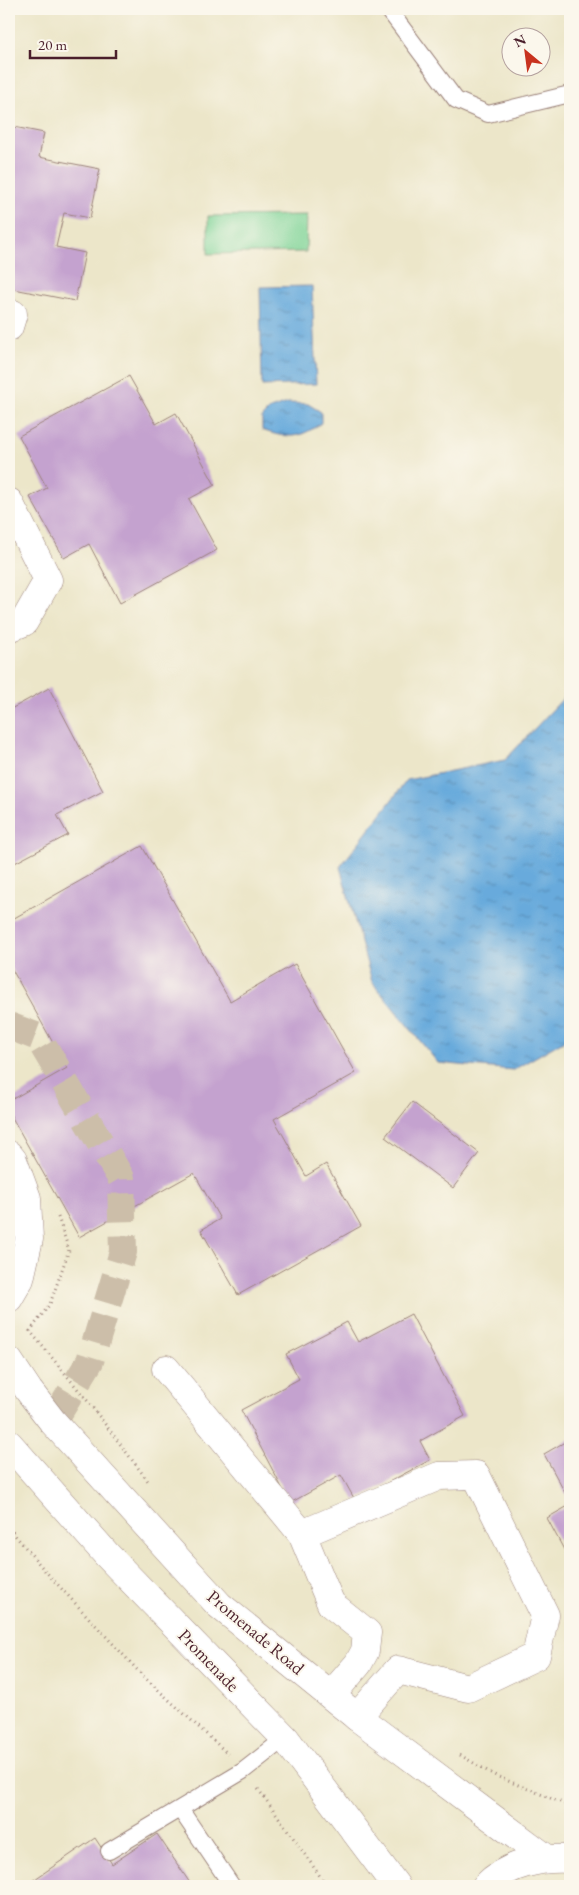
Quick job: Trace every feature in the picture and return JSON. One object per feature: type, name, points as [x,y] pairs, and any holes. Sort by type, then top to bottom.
[{"type":"street","points":[[9,314],[13,314],[9,328]]},
{"type":"street","points":[[9,502],[48,580],[24,622],[9,628]]},
{"type":"street","points":[[9,1155],[13,1160],[27,1198],[29,1239],[20,1279],[9,1298]]},
{"type":"street","name":"Promenade Road","points":[[9,1360],[29,1392],[53,1422],[219,1605],[357,1717],[558,1859]]},
{"type":"street","points":[[166,1369],[302,1534],[331,1604],[366,1633],[366,1651],[331,1695]]},
{"type":"street","name":"Promenade","points":[[9,1444],[107,1555],[285,1738],[396,1886]]},
{"type":"street","points":[[302,1534],[439,1476],[476,1475],[544,1615],[536,1656],[468,1688],[398,1670],[357,1717]]},
{"type":"street","points":[[486,1886],[492,1880],[518,1865],[558,1859]]},
{"type":"lane","points":[[388,9],[456,100],[488,114],[570,94]]},
{"type":"lane","points":[[109,1851],[243,1771],[285,1738]]},
{"type":"lane","points":[[180,1809],[232,1886]]},
{"type":"path","points":[[86,1399],[152,1487]]},
{"type":"path","points":[[9,1528],[46,1572],[143,1676],[236,1761],[275,1812],[327,1886]]},
{"type":"path","points":[[458,1754],[496,1776],[570,1806]]},
{"type":"green space","points":[[307,215],[306,252],[208,254],[208,216]]},
{"type":"water","points":[[312,286],[316,384],[262,386],[260,287]]},
{"type":"water","points":[[288,403],[308,404],[321,412],[321,423],[300,435],[293,436],[279,435],[262,430],[262,417],[270,409]]},
{"type":"water","points":[[570,691],[570,1037],[513,1070],[438,1063],[372,982],[340,867],[407,780],[505,760]]},
{"type":"building","points":[[9,126],[44,133],[39,157],[100,169],[90,218],[64,213],[56,247],[85,253],[75,301],[9,288]]},
{"type":"building","points":[[129,376],[156,424],[176,413],[215,485],[189,499],[217,550],[120,603],[89,544],[64,558],[30,497],[47,488],[19,436]]},
{"type":"building","points":[[49,688],[103,791],[57,815],[68,835],[9,866],[9,710]]},
{"type":"building","points":[[142,846],[230,1001],[295,964],[356,1073],[274,1119],[306,1176],[326,1164],[361,1226],[238,1295],[201,1230],[220,1219],[194,1173],[79,1237],[9,1112],[9,1101],[67,1068],[9,964],[9,921]]},
{"type":"building","points":[[412,1102],[479,1153],[453,1188],[385,1137]]},
{"type":"building","points":[[411,1314],[465,1416],[420,1441],[430,1460],[355,1500],[341,1475],[290,1503],[241,1410],[299,1379],[286,1354],[347,1322],[358,1342]]},
{"type":"building","points":[[570,1439],[570,1502],[544,1454]]},
{"type":"building","points":[[570,1505],[570,1561],[547,1518]]},
{"type":"building","points":[[157,1834],[192,1886],[35,1886],[32,1881],[95,1838],[112,1864]]},
{"type":"tunnel","points":[[9,1026],[38,1037],[121,1178],[123,1252],[90,1361],[53,1422]]}]
